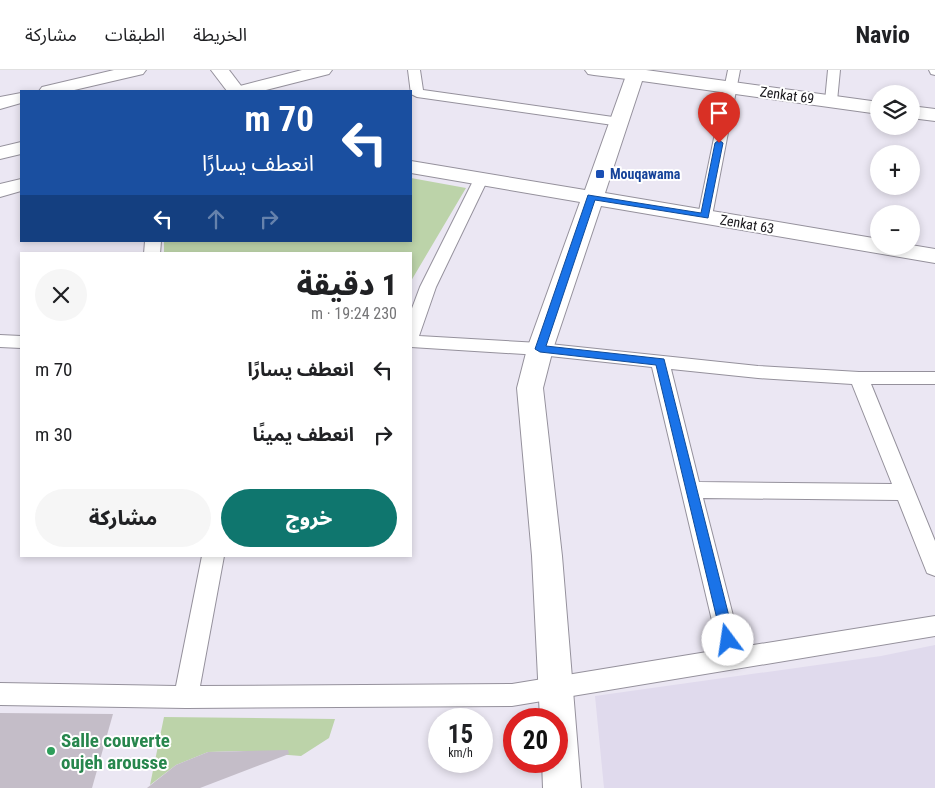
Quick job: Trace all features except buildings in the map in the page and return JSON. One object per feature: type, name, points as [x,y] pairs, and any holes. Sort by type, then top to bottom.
[{"type":"street","points":[[52,90],[136,70]]},
{"type":"street","points":[[220,70],[235,90]]},
{"type":"street","points":[[246,90],[323,70]]},
{"type":"street","name":"Zenkat 69","points":[[594,70],[732,79],[832,101],[870,107]]},
{"type":"street","points":[[562,788],[547,556],[530,388],[540,349],[591,197],[620,122],[636,73]]},
{"type":"street","points":[[0,103],[20,98]]},
{"type":"street","points":[[920,114],[935,116]]},
{"type":"street","points":[[0,153],[20,148]]},
{"type":"street","name":"Zenkat 63","points":[[412,167],[935,256]]},
{"type":"street","points":[[0,191],[20,185]]},
{"type":"lane","points":[[414,70],[414,94],[620,122]]},
{"type":"lane","points":[[832,101],[834,70]]},
{"type":"lane","points":[[705,216],[732,79]]},
{"type":"lane","points":[[412,332],[428,287],[481,179]]},
{"type":"lane","points":[[412,285],[428,287]]},
{"type":"lane","points":[[0,341],[20,342]]},
{"type":"lane","points":[[412,341],[540,349],[758,372],[859,378],[935,378]]},
{"type":"lane","points":[[660,362],[733,659]]},
{"type":"lane","points":[[859,378],[935,567]]},
{"type":"lane","points":[[691,490],[905,492]]},
{"type":"lane","points":[[186,697],[213,557]]},
{"type":"lane","points":[[0,694],[186,697],[512,695],[935,626]]},
{"type":"shaded area","points":[[935,645],[935,788],[604,788],[595,696],[881,656]]},
{"type":"green space","points":[[412,178],[466,188],[412,279],[412,252],[164,252],[164,242],[412,242]]},
{"type":"green space","points":[[164,717],[335,719],[329,738],[301,756],[240,751],[208,752],[176,765],[150,785]]},
{"type":"place","name":"Mouqawama","points":[[600,174]]},
{"type":"place","name":"Salle couverte oujeh arousse","points":[[51,751]]},
{"type":"route","points":[[719,143],[705,216],[591,197],[540,349],[660,362],[728,640]]}]
